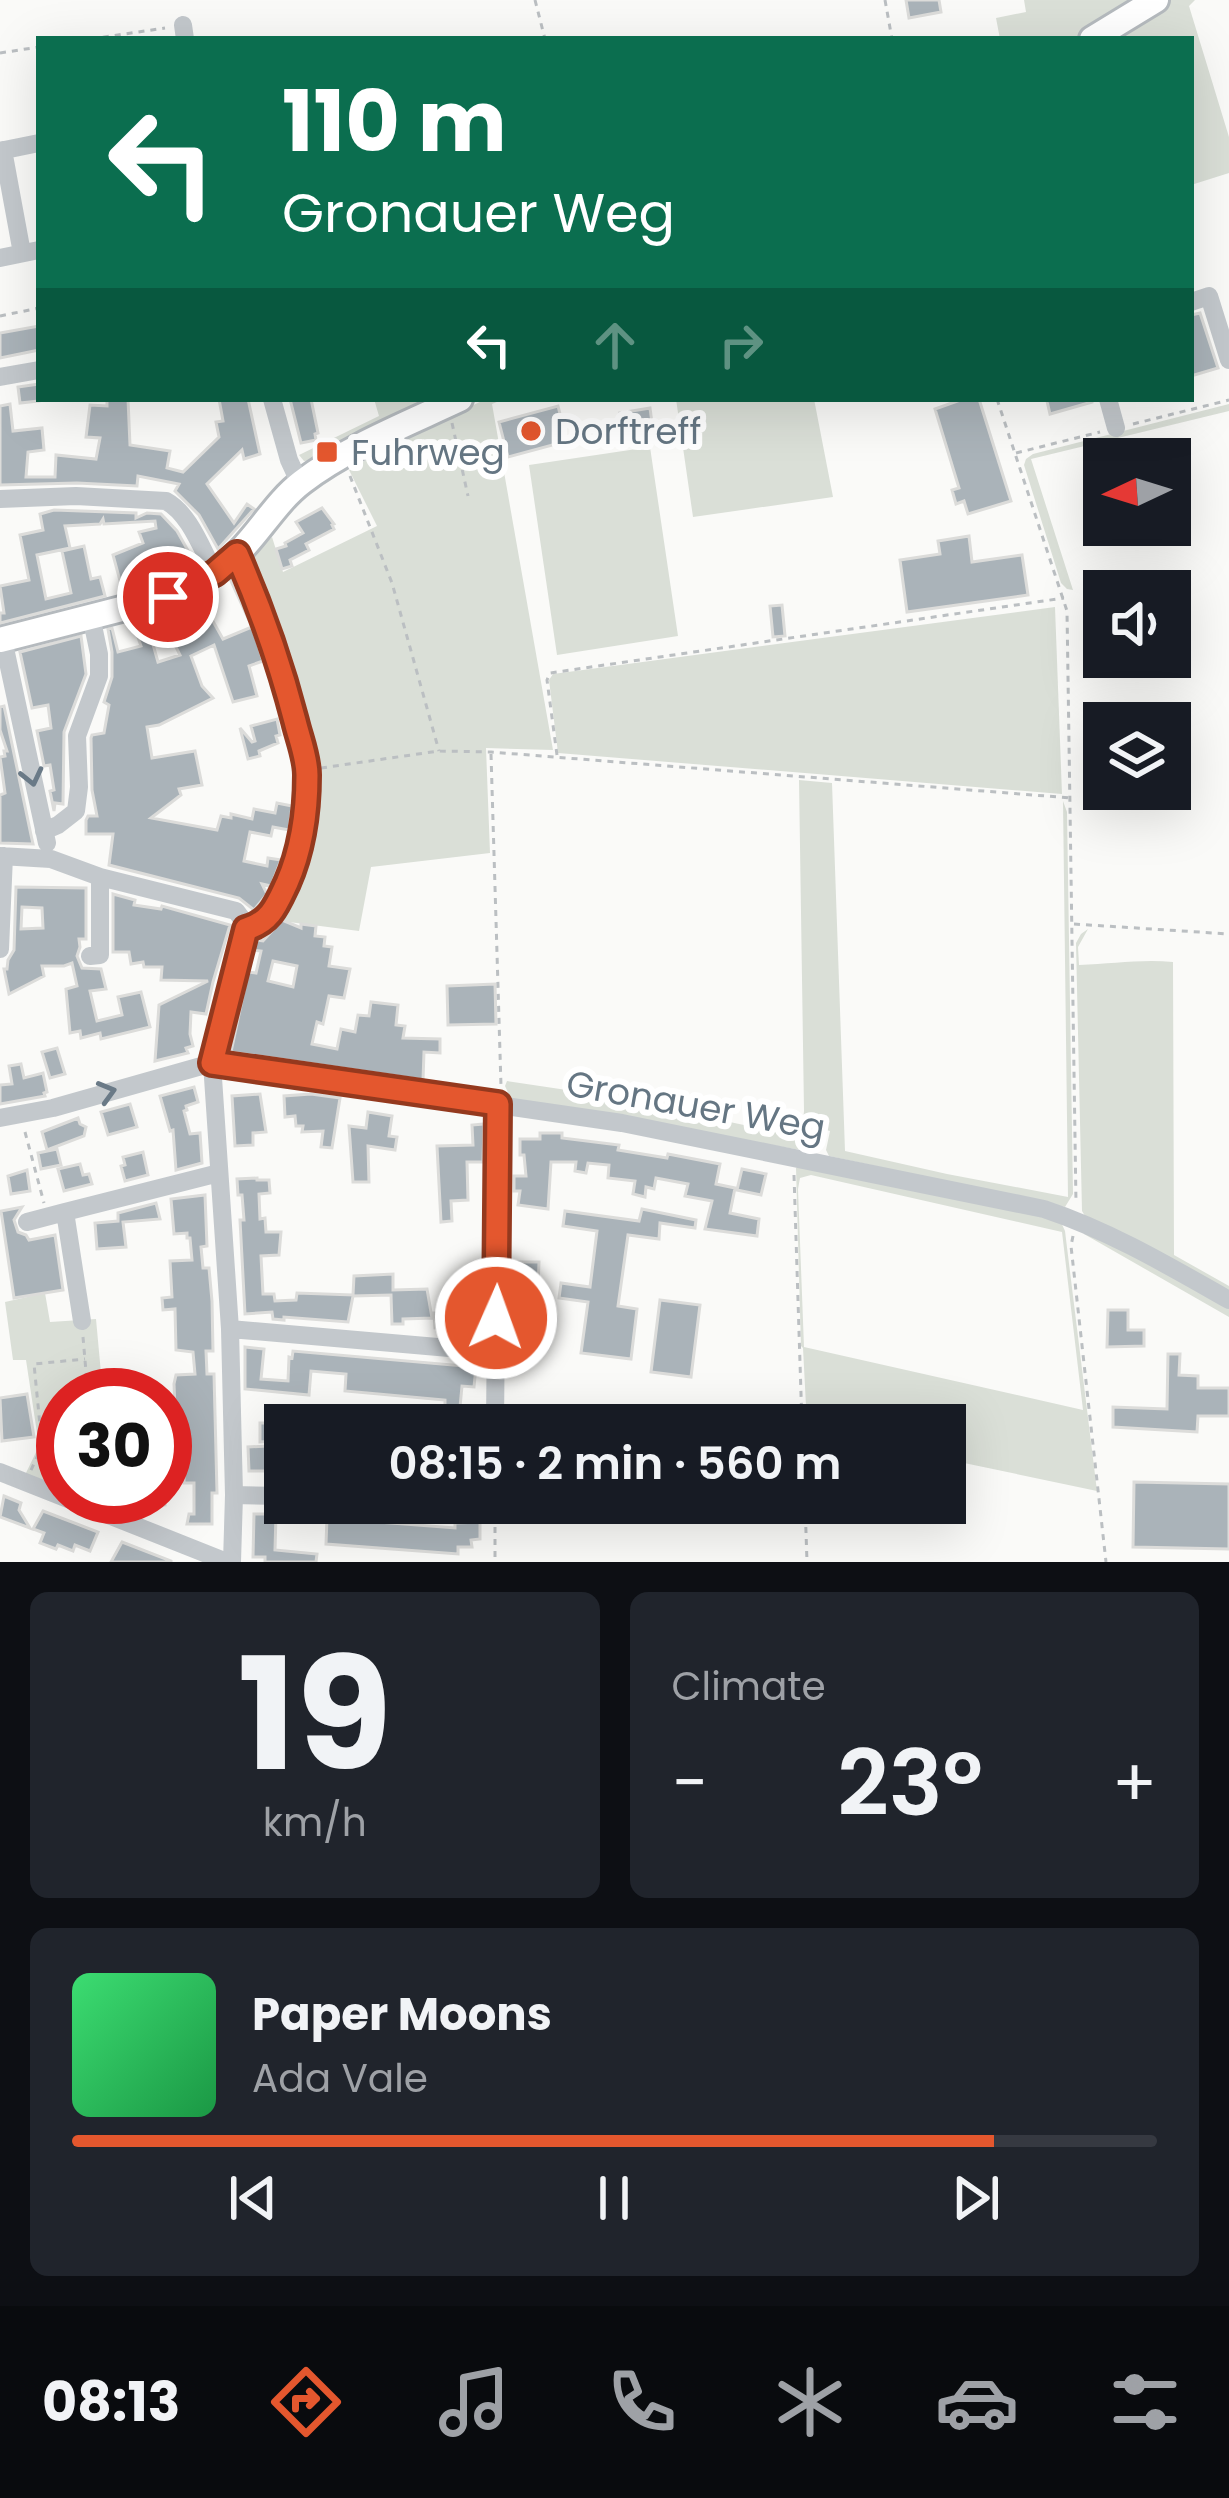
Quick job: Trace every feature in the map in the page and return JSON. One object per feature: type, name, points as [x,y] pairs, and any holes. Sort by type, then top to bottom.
[{"type":"main road","points":[[1097,36],[1156,0]]},
{"type":"main road","points":[[2,640],[168,597],[215,573],[299,484],[454,402]]},
{"type":"street","points":[[0,258],[31,252],[1,151],[36,144]]},
{"type":"street","points":[[1194,301],[1209,296],[1229,360]]},
{"type":"street","points":[[0,377],[36,371]]},
{"type":"street","points":[[273,402],[299,484]]},
{"type":"street","points":[[1109,402],[1116,428]]},
{"type":"street","points":[[0,499],[58,496],[166,501],[180,511],[215,573]]},
{"type":"street","points":[[237,554],[280,662],[308,770],[296,861],[273,912],[246,929]]},
{"type":"street","points":[[44,831],[76,812],[77,736],[99,676],[92,616]]},
{"type":"street","points":[[2,640],[51,859]]},
{"type":"street","points":[[0,949],[2,856],[51,859],[100,877],[236,911],[246,929],[212,1063],[230,1329],[234,1495],[229,1562],[0,1472]]},
{"type":"street","points":[[90,956],[100,955],[100,877]]},
{"type":"street","points":[[10,1116],[212,1063]]},
{"type":"street","name":"Gronauer Weg","points":[[212,1063],[622,1123],[1022,1204],[1077,1220],[1229,1300]]},
{"type":"street","points":[[495,1404],[498,1104]]},
{"type":"street","points":[[27,1222],[219,1173]]},
{"type":"street","points":[[65,1213],[82,1321]]},
{"type":"street","points":[[230,1329],[495,1352]]},
{"type":"street","points":[[234,1495],[264,1496]]},
{"type":"path","points":[[535,0],[544,36]]},
{"type":"path","points":[[885,0],[891,36]]},
{"type":"path","points":[[131,36],[184,32]]},
{"type":"path","points":[[0,52],[36,47]]},
{"type":"path","points":[[0,316],[36,309]]},
{"type":"path","points":[[998,402],[1067,610],[1077,1220],[1071,1246],[1106,1562]]},
{"type":"path","points":[[451,424],[468,496]]},
{"type":"path","points":[[343,458],[392,583],[440,751]]},
{"type":"path","points":[[557,757],[550,674],[1064,598]]},
{"type":"path","points":[[308,770],[440,751],[491,752],[1070,798]]},
{"type":"path","points":[[491,752],[498,1104]]},
{"type":"path","points":[[1072,924],[1229,934]]},
{"type":"path","points":[[10,1116],[43,1196]]},
{"type":"path","points":[[793,1156],[801,1404]]},
{"type":"path","points":[[82,1321],[86,1368]]},
{"type":"path","points":[[36,1384],[34,1364],[85,1359]]},
{"type":"path","points":[[25,1482],[36,1459]]},
{"type":"path","points":[[495,1524],[495,1562]]},
{"type":"path","points":[[806,1524],[807,1562]]},
{"type":"shaded area","points":[[1024,0],[1146,0],[1086,36],[999,36],[996,18],[1026,12]]},
{"type":"shaded area","points":[[1168,0],[1195,0],[1189,6],[1229,137],[1229,173],[1194,184],[1194,36],[1110,36]]},
{"type":"shaded area","points":[[375,402],[434,402],[321,459],[304,461],[299,455],[379,416]]},
{"type":"shaded area","points":[[480,402],[497,402],[492,404],[553,750],[486,748],[490,853],[371,867],[359,931],[289,922],[274,915],[310,774],[250,560],[272,537],[283,572],[377,526],[349,470]]},
{"type":"shaded area","points":[[676,402],[815,402],[833,497],[693,517]]},
{"type":"shaded area","points":[[1229,404],[1229,411],[1118,438],[1096,438]]},
{"type":"shaded area","points":[[1083,441],[1083,446],[1031,459],[1073,590],[1061,583],[1024,465],[1033,454]]},
{"type":"shaded area","points":[[650,447],[678,636],[557,655],[529,465]]},
{"type":"shaded area","points":[[1055,607],[1062,794],[558,753],[549,680],[553,674]]},
{"type":"shaded area","points":[[799,780],[832,783],[845,1151],[1068,1197],[1063,801],[1067,812],[1073,1194],[1065,1207],[829,1156],[830,1131],[811,1126],[806,1151],[511,1099],[507,1081],[607,1096],[801,1137]]},
{"type":"shaded area","points":[[1088,929],[1078,947],[1079,965],[1173,962],[1174,1255],[1229,1286],[1229,1295],[1082,1211],[1076,943]]},
{"type":"shaded area","points":[[800,1165],[1060,1220],[1065,1231],[1097,1491],[966,1463],[966,1404],[806,1404],[796,1168]],"holes":[[[811,1175],[1062,1232],[1083,1410],[804,1347],[800,1178]]]},
{"type":"shaded area","points":[[1085,1230],[1229,1308],[1229,1317],[1084,1234]]},
{"type":"shaded area","points":[[45,1293],[50,1322],[96,1319],[101,1368],[36,1368],[36,1426],[26,1360],[13,1360],[5,1302]]},
{"type":"shaded area","points":[[36,1452],[36,1479],[25,1475]]},
{"type":"building","points":[[906,0],[939,0],[941,12],[909,18]]},
{"type":"building","points":[[1200,313],[1218,368],[1194,375],[1194,314]]},
{"type":"building","points":[[36,327],[36,351],[0,358],[0,333]]},
{"type":"building","points":[[36,384],[36,401],[20,403],[18,387]]},
{"type":"building","points":[[107,402],[128,402],[130,445],[170,451],[167,468],[183,472],[219,437],[216,422],[223,421],[220,402],[249,402],[260,454],[244,459],[242,450],[207,484],[234,523],[247,504],[254,509],[218,549],[199,515],[175,491],[179,484],[138,476],[137,486],[0,485],[0,406],[10,404],[13,431],[42,428],[44,450],[28,452],[26,477],[55,477],[56,455],[96,459],[100,438],[86,437],[90,405],[107,406]]},
{"type":"building","points":[[291,402],[312,402],[318,433],[316,440],[301,443]]},
{"type":"building","points":[[955,402],[980,402],[1011,501],[968,514],[964,501],[956,504],[952,490],[959,488],[935,409]]},
{"type":"building","points":[[1047,402],[1092,402],[1050,414]]},
{"type":"building","name":"Dorftreff","points":[[558,406],[564,430],[557,432],[560,443],[508,457],[499,422]]},
{"type":"building","points":[[650,408],[652,423],[645,424],[646,433],[626,436],[620,413]]},
{"type":"building","points":[[322,508],[334,529],[306,544],[309,550],[282,569],[276,549],[303,533],[296,522]]},
{"type":"building","points":[[54,510],[136,513],[136,518],[161,514],[196,565],[123,592],[113,555],[143,543],[139,532],[156,528],[155,521],[104,524],[103,519],[100,524],[65,526],[70,548],[37,555],[46,599],[71,593],[62,551],[84,546],[91,579],[100,577],[105,596],[0,623],[0,613],[4,613],[0,586],[29,580],[20,535],[43,530],[40,514]]},
{"type":"building","points":[[969,536],[972,562],[1022,555],[1028,595],[907,612],[900,560],[940,554],[938,541]]},
{"type":"building","points":[[207,597],[210,616],[223,639],[252,627],[263,661],[249,666],[257,696],[233,702],[214,645],[191,656],[202,686],[213,698],[147,727],[152,758],[195,751],[202,785],[179,789],[181,795],[151,818],[217,830],[221,816],[252,819],[254,809],[275,813],[277,803],[292,806],[289,830],[273,827],[271,836],[250,832],[244,861],[267,866],[268,858],[281,860],[271,886],[262,884],[267,894],[254,910],[239,898],[109,865],[113,834],[86,834],[88,816],[97,816],[91,738],[104,733],[109,705],[104,702],[112,677],[108,629],[112,628],[118,652],[141,646],[133,623]],"holes":[[[170,635],[180,655],[158,662],[152,641]]]},
{"type":"building","points":[[782,605],[785,636],[773,637],[770,606]]},
{"type":"building","points":[[81,636],[86,674],[64,732],[63,804],[55,803],[54,811],[50,765],[44,766],[37,731],[51,728],[48,705],[32,708],[20,652]]},
{"type":"building","points":[[4,706],[33,844],[0,843],[0,795],[5,793],[0,757],[7,751],[0,730],[0,707]]},
{"type":"building","points":[[277,719],[278,743],[248,759],[240,728],[252,742],[251,726]]},
{"type":"building","points":[[16,887],[86,888],[86,939],[79,939],[77,956],[82,968],[101,969],[106,989],[90,991],[97,1021],[122,1015],[118,997],[141,992],[150,1027],[101,1039],[100,1033],[81,1038],[80,1031],[70,1033],[66,989],[77,986],[72,963],[42,966],[44,976],[9,994],[4,969],[14,950]],"holes":[[[22,907],[42,908],[43,928],[21,929]]]},
{"type":"building","points":[[113,894],[135,900],[134,905],[162,906],[230,925],[206,1014],[191,1012],[193,1046],[186,1048],[188,1053],[155,1061],[159,1005],[208,981],[161,980],[162,967],[131,964],[129,952],[113,952]]},
{"type":"building","points":[[282,920],[301,928],[301,924],[316,926],[315,936],[325,937],[324,946],[332,947],[329,966],[350,969],[344,998],[329,996],[323,1024],[317,1022],[312,1044],[337,1049],[341,1029],[355,1032],[358,1015],[369,1016],[371,1002],[398,1005],[396,1025],[405,1026],[403,1038],[440,1039],[440,1053],[424,1052],[423,1080],[231,1052],[248,972],[256,973],[261,951],[252,950],[257,940],[263,941]],"holes":[[[273,961],[297,966],[293,987],[268,981]]]},
{"type":"building","points":[[495,984],[496,1024],[448,1025],[447,986]]},
{"type":"building","points":[[57,1048],[65,1074],[50,1078],[42,1052]]},
{"type":"building","points":[[21,1064],[24,1078],[43,1073],[45,1096],[0,1104],[0,1085],[12,1084],[9,1066]]},
{"type":"building","points":[[194,1087],[198,1102],[184,1111],[190,1134],[200,1133],[202,1163],[176,1170],[173,1130],[160,1096]]},
{"type":"building","points":[[260,1094],[266,1132],[253,1133],[253,1145],[235,1146],[232,1096]]},
{"type":"building","points":[[284,1096],[340,1098],[332,1148],[321,1147],[323,1131],[302,1132],[295,1116],[285,1117]]},
{"type":"building","points":[[130,1104],[137,1127],[108,1135],[101,1112]]},
{"type":"building","points":[[368,1112],[392,1116],[389,1136],[397,1137],[395,1150],[368,1146],[369,1182],[353,1182],[349,1126],[366,1128]]},
{"type":"building","points":[[78,1118],[86,1127],[84,1136],[47,1150],[42,1132]]},
{"type":"building","points":[[484,1124],[483,1162],[467,1162],[468,1200],[451,1201],[452,1221],[441,1222],[437,1146],[473,1145],[472,1125]]},
{"type":"building","points":[[540,1133],[562,1133],[562,1138],[619,1145],[618,1150],[720,1164],[716,1184],[735,1188],[730,1213],[759,1219],[757,1236],[705,1229],[712,1201],[685,1196],[688,1184],[656,1178],[654,1189],[646,1187],[645,1197],[633,1194],[635,1181],[608,1178],[609,1165],[588,1163],[586,1173],[575,1171],[576,1162],[551,1162],[548,1209],[518,1205],[520,1191],[514,1191],[514,1176],[526,1176],[520,1139],[540,1139]]},
{"type":"building","points":[[57,1149],[61,1165],[41,1169],[38,1153]]},
{"type":"building","points":[[143,1152],[148,1175],[125,1181],[123,1157]]},
{"type":"building","points":[[80,1164],[92,1184],[64,1191],[58,1169]]},
{"type":"building","points":[[742,1169],[766,1174],[761,1195],[737,1190]]},
{"type":"building","points":[[27,1170],[30,1191],[11,1194],[8,1176]]},
{"type":"building","points":[[237,1179],[269,1180],[270,1193],[259,1194],[260,1219],[265,1218],[266,1232],[281,1232],[279,1255],[261,1256],[263,1294],[274,1294],[275,1301],[296,1300],[297,1293],[353,1295],[354,1276],[393,1274],[393,1290],[427,1289],[432,1318],[392,1324],[391,1295],[353,1296],[348,1322],[273,1319],[272,1312],[245,1314],[240,1220],[244,1220]]},
{"type":"building","points":[[205,1195],[207,1246],[201,1247],[203,1268],[209,1268],[212,1301],[213,1351],[206,1351],[207,1374],[214,1374],[217,1493],[212,1493],[212,1524],[192,1524],[193,1352],[176,1350],[175,1309],[163,1310],[162,1298],[172,1297],[170,1261],[192,1260],[187,1233],[174,1234],[171,1199]]},
{"type":"building","points":[[156,1203],[160,1219],[123,1222],[126,1247],[97,1249],[95,1223],[118,1221],[118,1213]]},
{"type":"building","points":[[22,1207],[14,1220],[18,1232],[29,1240],[55,1235],[63,1290],[14,1298],[1,1211]]},
{"type":"building","points":[[642,1209],[696,1220],[695,1228],[660,1223],[659,1239],[628,1235],[618,1306],[637,1309],[631,1359],[581,1353],[588,1302],[559,1298],[561,1283],[590,1287],[597,1231],[563,1226],[565,1211],[639,1221]]},
{"type":"building","points":[[519,1262],[539,1262],[538,1287],[519,1287]]},
{"type":"building","points":[[660,1300],[700,1305],[691,1377],[651,1372]]},
{"type":"building","points":[[478,1304],[479,1326],[435,1328],[434,1313],[454,1313],[454,1305]]},
{"type":"building","points":[[1108,1310],[1128,1310],[1128,1330],[1144,1330],[1144,1346],[1107,1347]]},
{"type":"building","points":[[519,1314],[537,1314],[537,1355],[519,1355]]},
{"type":"building","points":[[245,1347],[264,1349],[261,1379],[288,1381],[293,1351],[476,1367],[474,1387],[462,1386],[460,1404],[345,1391],[346,1374],[311,1371],[309,1395],[245,1389]]},
{"type":"building","points":[[1168,1354],[1180,1354],[1179,1375],[1198,1376],[1198,1388],[1229,1388],[1229,1416],[1198,1416],[1197,1432],[1113,1427],[1113,1407],[1167,1409]]},
{"type":"building","points":[[27,1394],[34,1437],[2,1441],[0,1398]]},
{"type":"building","points":[[264,1446],[264,1471],[249,1471],[248,1447]]},
{"type":"building","points":[[1134,1482],[1229,1484],[1229,1549],[1133,1547]]},
{"type":"building","points":[[4,1496],[21,1503],[19,1510],[30,1528],[0,1517]]},
{"type":"building","points":[[254,1514],[264,1514],[264,1524],[276,1524],[275,1550],[317,1554],[316,1562],[265,1562],[265,1557],[253,1557]]},
{"type":"building","points":[[36,1524],[77,1524],[98,1532],[90,1551],[75,1545],[73,1551],[40,1543],[44,1533],[33,1529]]},
{"type":"building","points":[[327,1524],[455,1528],[455,1524],[480,1524],[480,1539],[471,1540],[472,1547],[458,1547],[458,1554],[326,1544]]},
{"type":"building","points":[[122,1542],[171,1561],[171,1562],[111,1562]]},
{"type":"place","name":"Dorftreff","points":[[531,431]]},
{"type":"place","name":"Fuhrweg","points":[[327,452]]},
{"type":"route","points":[[168,597],[215,573],[237,554],[280,662],[308,770],[296,861],[273,912],[246,929],[212,1063],[498,1104],[496,1318]]}]
